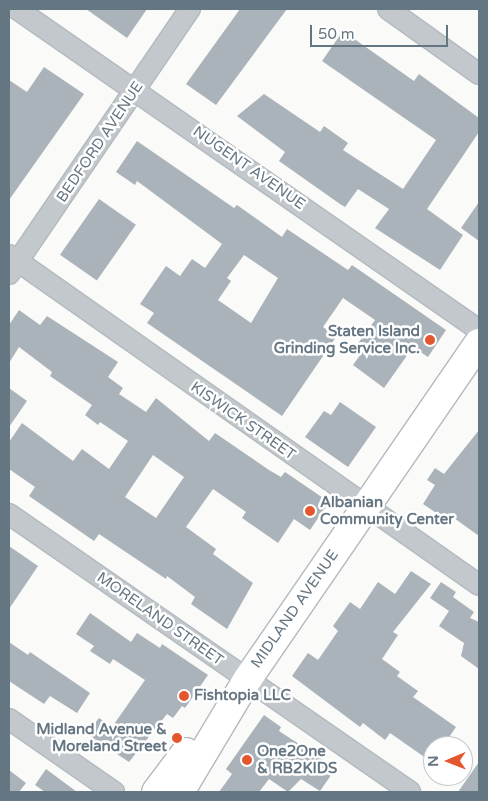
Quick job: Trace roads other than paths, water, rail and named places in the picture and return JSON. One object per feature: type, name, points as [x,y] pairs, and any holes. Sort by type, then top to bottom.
[{"type":"main road","name":"MIDLAND AVENUE","points":[[180,792],[246,680],[479,342]]},
{"type":"main road","name":"MIDLAND AVENUE","points":[[156,792],[201,732],[231,703]]},
{"type":"street","name":"NUGENT AVENUE","points":[[16,9],[136,89],[479,330]]},
{"type":"street","name":"BEDFORD AVENUE","points":[[12,263],[136,89],[190,9]]},
{"type":"street","points":[[388,9],[479,74]]},
{"type":"street","name":"KISWICK STREET","points":[[12,263],[479,585]]},
{"type":"street","name":"MORELAND STREET","points":[[9,514],[410,792]]},
{"type":"street","points":[[9,719],[114,792]]},
{"type":"place","name":"Staten Island Grinding Service Inc.","points":[[430,340]]},
{"type":"place","name":"Albanian Community Center","points":[[310,511]]},
{"type":"place","name":"Fishtopia LLC","points":[[184,696]]},
{"type":"place","name":"Midland Avenue & Moreland Street","points":[[177,738]]},
{"type":"place","name":"One2One & RB2KIDS","points":[[247,760]]}]
